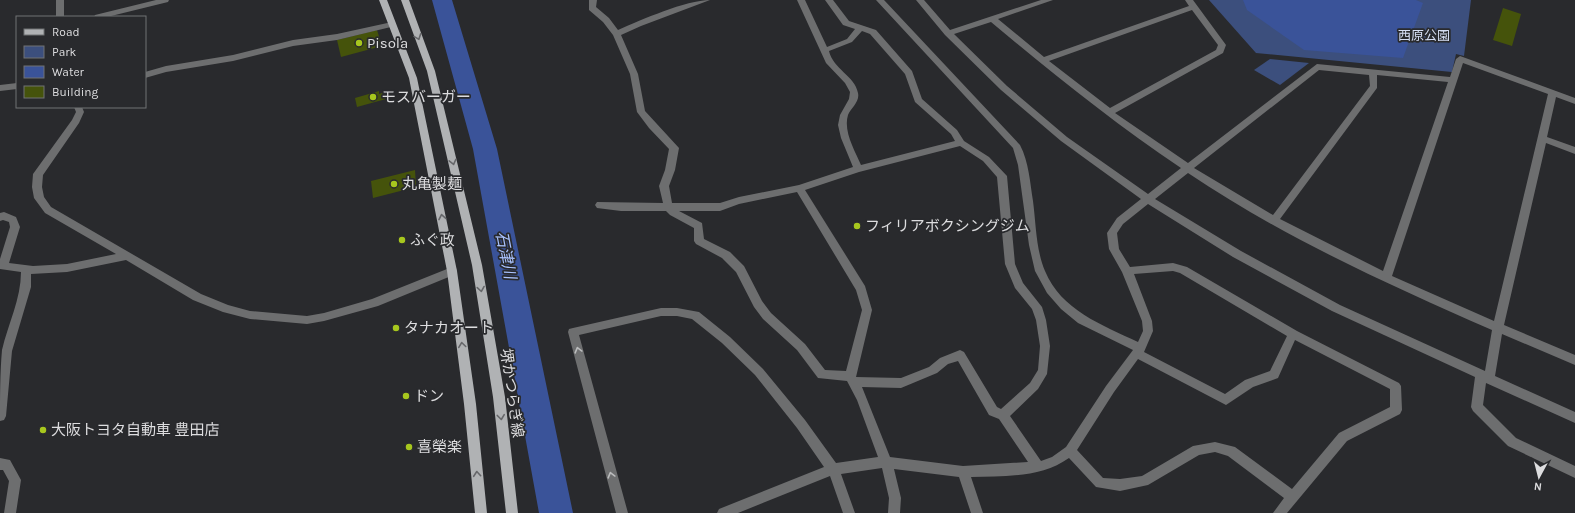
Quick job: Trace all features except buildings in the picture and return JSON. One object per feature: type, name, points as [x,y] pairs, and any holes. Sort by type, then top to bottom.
[{"type":"main road","points":[[383,0],[412,78],[452,271],[470,404],[481,513]]},
{"type":"main road","name":"堺かつらぎ線","points":[[405,0],[431,72],[477,265],[499,397],[512,513]]},
{"type":"street","points":[[60,0],[60,16]]},
{"type":"street","points":[[102,16],[165,0]]},
{"type":"street","points":[[593,0],[592,8],[606,20],[617,34],[634,74],[642,112],[652,126],[674,148],[670,170],[664,186],[668,207],[673,212],[699,226],[699,241],[726,256],[740,269],[758,304],[767,316],[800,347],[822,375],[901,383],[933,370],[944,361],[960,355],[993,411],[1003,415],[1038,467]]},
{"type":"street","points":[[617,34],[638,24],[706,0]]},
{"type":"street","points":[[801,0],[825,50],[826,58],[835,70],[853,87],[855,95],[843,119],[844,131],[858,169]]},
{"type":"street","points":[[829,0],[846,23],[873,32],[886,44],[909,73],[918,100],[954,132],[961,142],[986,159],[1002,176],[1010,264],[1019,285],[1037,307],[1041,320],[1045,346],[1043,371],[1034,386],[1003,415]]},
{"type":"street","points":[[880,0],[1017,147],[1023,165],[1034,245],[1040,271],[1051,290],[1065,306],[1082,320],[1226,400],[1249,383],[1274,375],[1293,334]]},
{"type":"street","points":[[920,0],[948,33],[1004,88],[1064,139],[1148,199],[1237,254],[1336,308],[1575,418]]},
{"type":"street","points":[[948,33],[1049,0]]},
{"type":"street","points":[[1042,61],[1191,3],[1222,45],[1220,50],[1108,113]]},
{"type":"street","points":[[993,19],[1042,61],[1108,113],[1188,169],[1274,221],[1386,277],[1575,360]]},
{"type":"street","points":[[146,75],[166,69],[233,58],[293,43],[337,37],[392,24]]},
{"type":"street","points":[[825,50],[846,43],[856,36],[859,28]]},
{"type":"street","points":[[1386,277],[1460,59],[1575,100]]},
{"type":"street","points":[[723,513],[833,469],[886,462],[963,472],[1038,467],[1056,461],[1070,451],[1110,389],[1138,350],[1148,331],[1143,308],[1127,272],[1114,249],[1112,232],[1120,221],[1317,67],[1454,80]]},
{"type":"street","points":[[1274,221],[1374,86],[1373,72]]},
{"type":"street","points":[[0,88],[16,86]]},
{"type":"street","points":[[1552,93],[1498,327],[1477,407],[1512,442],[1575,472]]},
{"type":"street","points":[[78,108],[80,112],[76,121],[38,174],[37,187],[39,198],[48,210],[197,297],[226,309],[250,315],[307,320],[324,317],[374,303],[452,271]]},
{"type":"street","points":[[1542,138],[1575,150]]},
{"type":"street","points":[[600,205],[621,207],[720,207],[739,201],[799,188],[858,169],[961,142]]},
{"type":"street","points":[[799,188],[861,289],[867,310],[852,379],[862,399],[886,462],[895,498],[894,513]]},
{"type":"street","points":[[0,217],[4,216],[13,220],[15,227],[3,266],[33,270],[67,268],[128,256]]},
{"type":"street","points":[[1127,272],[1173,267],[1183,270],[1293,334],[1395,386],[1396,410],[1343,437],[1279,513]]},
{"type":"street","points":[[0,416],[6,351],[26,287],[26,269]]},
{"type":"street","points":[[622,513],[573,332],[661,312],[677,312],[695,315],[726,340],[759,372],[833,469],[849,513]]},
{"type":"street","points":[[1070,451],[1100,483],[1120,485],[1144,481],[1197,450],[1215,447],[1231,451],[1293,497]]},
{"type":"street","points":[[0,464],[6,464],[15,480],[10,513]]},
{"type":"street","points":[[963,472],[977,513]]},
{"type":"green space","name":"西原公園","points":[[1209,0],[1471,0],[1464,56],[1456,54],[1452,72],[1256,53]]},
{"type":"green space","points":[[1270,59],[1309,63],[1280,85],[1254,70]]},
{"type":"water","points":[[1243,0],[1416,0],[1423,3],[1403,58],[1304,50],[1247,10]]},
{"type":"waterway","name":"石津川","points":[[442,0],[485,149],[556,513]]},
{"type":"place","name":"Pisola","points":[[359,43]]},
{"type":"place","name":"モスバーガー","points":[[373,97]]},
{"type":"place","name":"丸亀製麺","points":[[394,184]]},
{"type":"place","name":"フィリアボクシングジム","points":[[857,226]]},
{"type":"place","name":"ふぐ政","points":[[402,240]]},
{"type":"place","name":"タナカオート","points":[[396,328]]},
{"type":"place","name":"ドン","points":[[406,396]]},
{"type":"place","name":"大阪トヨタ自動車 豊田店","points":[[43,430]]},
{"type":"place","name":"喜榮楽","points":[[409,447]]}]
